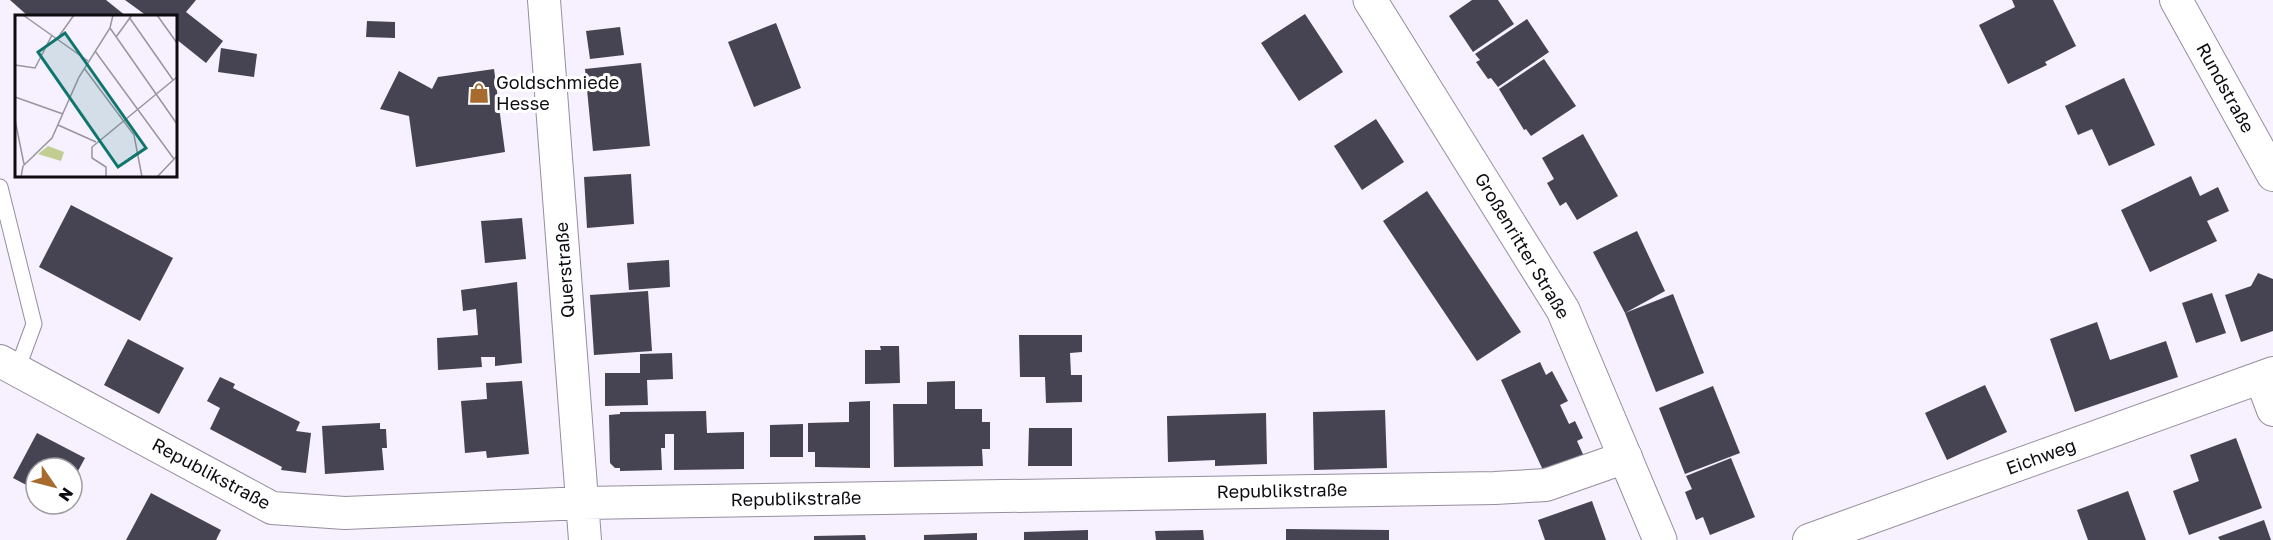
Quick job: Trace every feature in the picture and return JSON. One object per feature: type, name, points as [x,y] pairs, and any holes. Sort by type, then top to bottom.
[{"type":"main road","name":"Großenritter Straße","points":[[1370,0],[1563,310],[1660,540]]},
{"type":"street","name":"Querstraße","points":[[544,0],[585,540]]},
{"type":"street","name":"Rundstraße","points":[[2176,0],[2273,175]]},
{"type":"street","name":"Republikstraße","points":[[9,366],[272,508],[345,513],[583,503],[1495,488],[1546,485],[1626,457]]},
{"type":"street","points":[[2267,375],[2273,410]]},
{"type":"street","name":"Eichweg","points":[[1809,540],[2267,375]]},
{"type":"lane","points":[[0,187],[34,324],[9,366]]},
{"type":"building","points":[[10,0],[106,0],[125,15],[27,15]]},
{"type":"building","points":[[125,0],[196,0],[186,12],[223,41],[206,63],[177,40],[177,15],[146,15]]},
{"type":"building","points":[[1472,0],[1498,0],[1514,24],[1473,52],[1449,16]]},
{"type":"building","points":[[2012,0],[2053,0],[2076,46],[2045,62],[2047,65],[2008,84],[1979,25],[2015,7]]},
{"type":"building","points":[[1305,14],[1343,72],[1299,101],[1261,43]]},
{"type":"building","points":[[1527,19],[1549,52],[1498,87],[1491,78],[1488,79],[1476,62],[1480,60],[1475,54]]},
{"type":"building","points":[[367,21],[395,22],[395,38],[366,37]]},
{"type":"building","points":[[776,23],[801,88],[754,107],[728,42]]},
{"type":"building","points":[[620,27],[624,55],[590,59],[586,31]]},
{"type":"building","points":[[221,48],[257,54],[254,77],[218,72]]},
{"type":"building","points":[[1544,59],[1576,106],[1531,136],[1526,129],[1524,130],[1499,89]]},
{"type":"building","points":[[641,63],[650,146],[593,151],[585,69]]},
{"type":"building","points":[[494,69],[505,152],[416,167],[409,116],[380,109],[399,71],[432,89],[438,77]]},
{"type":"building","points":[[2124,78],[2155,145],[2109,166],[2092,129],[2078,135],[2065,106]]},
{"type":"building","points":[[1376,119],[1404,162],[1362,190],[1334,146]]},
{"type":"building","points":[[1583,134],[1618,196],[1577,220],[1566,202],[1560,206],[1547,183],[1554,179],[1542,158]]},
{"type":"building","points":[[631,174],[634,224],[587,228],[584,177]]},
{"type":"building","points":[[2191,176],[2200,196],[2218,187],[2229,211],[2207,221],[2217,241],[2150,272],[2121,210]]},
{"type":"building","points":[[1427,191],[1521,332],[1477,361],[1383,221]]},
{"type":"building","points":[[71,205],[173,258],[140,321],[39,267]]},
{"type":"building","points":[[522,218],[526,259],[485,263],[481,221]]},
{"type":"building","points":[[1637,231],[1665,291],[1625,313],[1593,252]]},
{"type":"building","points":[[669,260],[670,287],[629,290],[627,263]]},
{"type":"building","points":[[2258,273],[2273,279],[2273,331],[2241,342],[2225,295],[2251,286]]},
{"type":"building","points":[[517,282],[522,363],[495,366],[495,357],[481,357],[482,367],[438,370],[437,338],[478,335],[476,309],[463,311],[461,290]]},
{"type":"building","points":[[648,291],[652,351],[594,355],[590,295]]},
{"type":"building","points":[[2212,293],[2226,333],[2196,343],[2182,303]]},
{"type":"building","points":[[1673,294],[1704,373],[1656,392],[1625,313]]},
{"type":"building","points":[[2097,322],[2110,360],[2166,341],[2178,377],[2075,412],[2050,339]]},
{"type":"building","points":[[1019,335],[1082,335],[1082,352],[1070,353],[1071,375],[1082,375],[1082,402],[1046,403],[1045,377],[1020,377]]},
{"type":"building","points":[[128,339],[184,368],[159,414],[104,385]]},
{"type":"building","points":[[880,346],[899,346],[900,383],[865,384],[865,350],[881,350]]},
{"type":"building","points":[[672,353],[673,379],[647,380],[648,405],[605,406],[605,373],[640,373],[640,354]]},
{"type":"building","points":[[1540,362],[1546,375],[1552,371],[1568,401],[1560,405],[1569,424],[1575,421],[1583,438],[1577,441],[1587,463],[1577,466],[1542,468],[1501,380]]},
{"type":"building","points":[[220,377],[235,384],[233,388],[300,422],[296,431],[311,433],[306,473],[281,470],[282,467],[210,429],[220,408],[207,401]]},
{"type":"building","points":[[522,381],[529,454],[487,458],[486,451],[465,453],[461,401],[487,399],[486,383]]},
{"type":"building","points":[[955,381],[955,409],[982,409],[982,422],[990,422],[990,449],[982,449],[983,466],[894,467],[893,404],[927,404],[927,382]]},
{"type":"building","points":[[1985,385],[2007,432],[1947,460],[1925,413]]},
{"type":"building","points":[[1713,386],[1740,453],[1685,474],[1659,408]]},
{"type":"building","points":[[870,401],[870,468],[815,467],[815,452],[808,452],[808,423],[849,422],[849,402]]},
{"type":"building","points":[[1385,410],[1387,468],[1314,470],[1313,412]]},
{"type":"building","points":[[706,411],[707,433],[744,432],[744,469],[674,470],[674,434],[665,434],[665,448],[661,448],[662,470],[620,471],[620,468],[615,468],[610,463],[609,415],[620,414],[620,412]]},
{"type":"building","points":[[1266,413],[1267,464],[1215,466],[1215,460],[1168,462],[1167,416]]},
{"type":"building","points":[[380,423],[380,429],[386,429],[387,448],[382,448],[384,470],[325,474],[322,426]]},
{"type":"building","points":[[803,424],[803,457],[770,457],[770,425]]},
{"type":"building","points":[[1029,428],[1072,428],[1072,466],[1028,466]]},
{"type":"building","points":[[37,433],[81,456],[25,456]]},
{"type":"building","points":[[2236,438],[2262,508],[2189,535],[2173,491],[2199,481],[2190,455]]},
{"type":"building","points":[[24,457],[24,484],[13,478]]},
{"type":"building","points":[[1731,458],[1755,517],[1710,535],[1703,517],[1696,520],[1685,492],[1692,489],[1686,476]]},
{"type":"building","points":[[2128,491],[2146,540],[2088,540],[2077,510]]},
{"type":"building","points":[[151,493],[221,530],[216,540],[126,540]]},
{"type":"building","points":[[1592,501],[1606,540],[1545,540],[1538,520]]},
{"type":"building","points":[[2264,520],[2271,540],[2220,540],[2218,537]]},
{"type":"building","points":[[1286,529],[1389,530],[1389,540],[1286,540]]},
{"type":"building","points":[[1088,530],[1088,540],[1024,540],[1024,532]]},
{"type":"building","points":[[1203,530],[1204,540],[1156,540],[1155,531]]},
{"type":"building","points":[[977,533],[977,540],[924,540],[924,535]]},
{"type":"building","points":[[865,535],[866,540],[814,540],[814,536]]},
{"type":"place","name":"Goldschmiede Hesse","points":[[479,93]]}]
